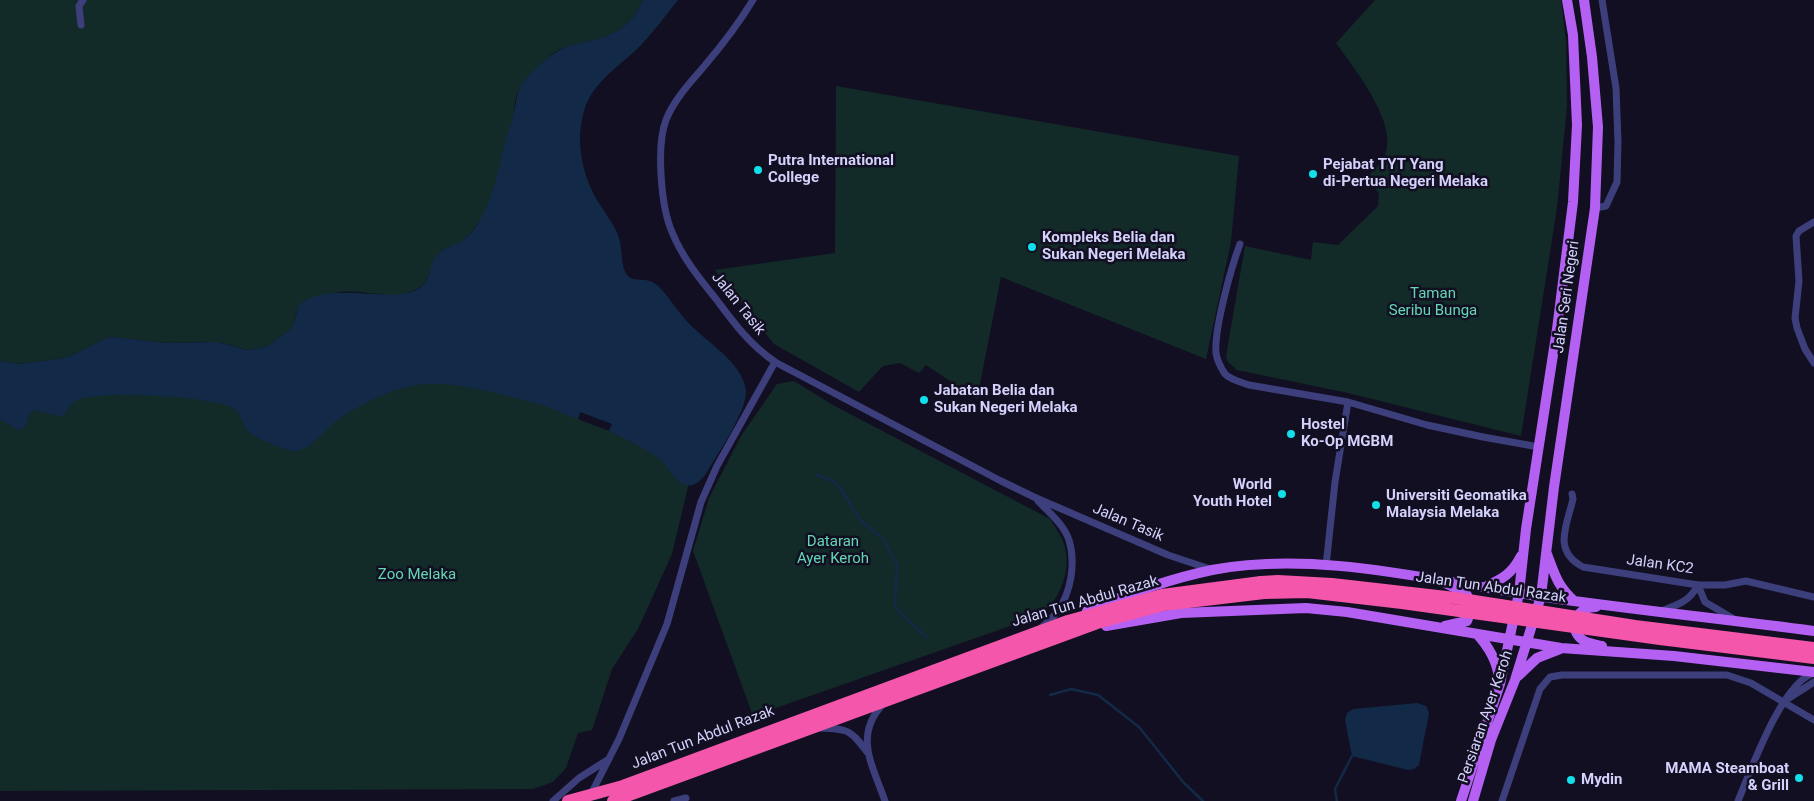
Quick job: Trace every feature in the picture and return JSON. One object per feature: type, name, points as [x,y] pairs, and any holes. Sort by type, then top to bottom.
[{"type":"highway","name":"Jalan Tun Abdul Razak","points":[[568,801],[623,786],[1039,630],[1072,626],[1164,605],[1262,588],[1278,581],[1332,584],[1455,598],[1635,626],[1814,648]]},
{"type":"highway","name":"Jalan Tun Abdul Razak","points":[[1262,588],[1402,603],[1650,638],[1814,658]]},
{"type":"highway","name":"Jalan Tun Abdul Razak","points":[[613,801],[887,700],[1072,626]]},
{"type":"main road","name":"Jalan Seri Negeri","points":[[1519,593],[1523,550],[1557,329],[1573,202],[1577,125],[1573,35],[1567,0]]},
{"type":"main road","name":"Jalan Seri Negeri","points":[[1540,596],[1595,208],[1598,127],[1592,57],[1584,0]]},
{"type":"main road","points":[[1485,587],[1508,575],[1516,567],[1523,550]]},
{"type":"main road","points":[[1546,551],[1558,582],[1574,601]]},
{"type":"main road","points":[[1072,626],[1085,612],[1158,584],[1213,570],[1282,564],[1360,568],[1574,601],[1814,631]]},
{"type":"main road","points":[[1436,627],[1468,621],[1472,607],[1466,593],[1438,579]]},
{"type":"main road","name":"Persiaran Ayer Keroh","points":[[1461,801],[1500,684],[1519,593]]},
{"type":"main road","name":"Persiaran Ayer Keroh","points":[[1473,801],[1492,740],[1515,680],[1540,596]]},
{"type":"main road","points":[[1627,607],[1588,607],[1579,612],[1574,622],[1577,633],[1585,642],[1628,653]]},
{"type":"main road","points":[[1072,626],[1180,613],[1306,608],[1347,612],[1561,648],[1674,656],[1814,672]]},
{"type":"main road","points":[[1478,634],[1494,657],[1500,684]]},
{"type":"main road","points":[[1515,680],[1537,658],[1561,648]]},
{"type":"street","points":[[81,26],[80,6],[83,0]]},
{"type":"street","name":"Jalan Tasik","points":[[753,0],[730,34],[674,106],[666,120],[660,165],[668,222],[675,239],[686,259],[747,339],[762,354],[775,362],[1034,497],[1168,555],[1213,570]]},
{"type":"street","points":[[1595,208],[1606,206],[1617,182],[1616,88],[1602,0]]},
{"type":"street","points":[[1814,222],[1799,230],[1796,236],[1799,280],[1795,309],[1797,328],[1814,363]]},
{"type":"street","points":[[1240,244],[1221,313],[1216,346],[1216,355],[1226,375],[1236,381],[1249,385],[1348,402],[1427,425],[1539,447]]},
{"type":"street","points":[[590,796],[611,758],[667,624],[701,502],[721,459],[775,362]]},
{"type":"street","points":[[1326,566],[1335,482],[1348,402]]},
{"type":"street","name":"Jalan KC2","points":[[1572,494],[1573,499],[1563,543],[1565,551],[1576,564],[1583,567],[1698,585],[1726,585],[1746,581],[1814,597]]},
{"type":"street","name":"Jalan Tasik","points":[[1034,497],[1053,516],[1064,531],[1072,556],[1070,581],[1065,598],[1057,612],[1039,630]]},
{"type":"street","points":[[1659,611],[1686,601],[1694,594],[1698,585]]},
{"type":"street","points":[[1698,585],[1705,602],[1736,620]]},
{"type":"street","points":[[1738,801],[1783,702],[1801,679],[1814,672]]},
{"type":"street","points":[[1502,801],[1540,689],[1550,677],[1562,675],[1727,675],[1751,683],[1814,720]]},
{"type":"street","points":[[1783,702],[1814,682]]},
{"type":"street","points":[[885,801],[869,754],[866,737],[868,727],[876,711],[887,700]]},
{"type":"street","points":[[812,728],[842,729],[851,733],[869,754]]},
{"type":"street","points":[[553,801],[579,778],[611,758]]},
{"type":"street","points":[[674,801],[686,798]]},
{"type":"green space","points":[[0,0],[643,0],[625,26],[600,39],[570,46],[558,51],[551,55],[524,83],[515,101],[513,118],[500,170],[487,208],[481,219],[464,240],[438,254],[425,282],[417,289],[397,295],[345,292],[325,296],[297,309],[294,325],[287,332],[268,346],[257,349],[248,350],[218,342],[166,343],[113,337],[106,338],[73,355],[20,364],[0,361]]},
{"type":"green space","name":"Taman Seribu Bunga","points":[[1375,0],[1561,0],[1566,41],[1567,106],[1557,208],[1521,436],[1348,393],[1237,370],[1228,362],[1226,356],[1245,246],[1311,260],[1313,242],[1338,245],[1378,206],[1379,193],[1366,178],[1385,156],[1387,135],[1384,121],[1370,93],[1336,43]]},
{"type":"green space","name":"Kompleks Belia dan Sukan Negeri Melaka","points":[[836,86],[1239,156],[1231,242],[1206,359],[1001,277],[977,399],[926,365],[919,373],[900,363],[883,366],[859,392],[774,344],[715,270],[835,253]]},
{"type":"green space","name":"Zoo Melaka","points":[[464,335],[696,453],[672,554],[638,629],[612,669],[592,730],[578,733],[566,768],[553,782],[533,789],[0,791],[0,387]]},
{"type":"green space","name":"Dataran Ayer Keroh","points":[[794,381],[833,405],[1050,519],[1061,536],[1065,547],[1067,565],[1060,591],[1050,605],[1030,619],[753,716],[693,551],[709,498],[741,436],[777,384]]},
{"type":"water","points":[[643,0],[678,0],[642,44],[596,87],[582,117],[580,130],[581,155],[592,191],[618,235],[623,266],[627,275],[633,279],[650,281],[658,286],[692,326],[730,361],[738,370],[743,380],[746,391],[742,410],[723,446],[705,475],[697,483],[686,485],[682,483],[675,478],[657,457],[613,433],[542,405],[450,384],[424,384],[402,388],[380,396],[340,418],[307,447],[296,451],[279,447],[251,434],[237,412],[231,407],[219,403],[178,397],[107,395],[89,397],[75,401],[62,417],[34,410],[29,415],[25,427],[19,430],[0,420],[0,361],[20,364],[58,359],[73,355],[106,338],[113,337],[166,343],[218,342],[247,350],[257,349],[268,346],[287,332],[294,325],[298,306],[311,298],[327,294],[345,293],[397,294],[411,292],[422,286],[427,279],[436,256],[441,251],[468,236],[486,209],[522,84],[553,54],[569,46],[605,36],[620,29],[633,17]]},
{"type":"water","points":[[1417,703],[1426,706],[1429,713],[1419,765],[1414,769],[1408,770],[1352,756],[1345,720],[1347,713],[1353,709]]},
{"type":"pier","points":[[580,412],[612,424],[609,431],[578,419]]},
{"type":"waterway","points":[[816,474],[833,481],[842,490],[859,519],[883,539],[897,564],[895,606],[900,613],[928,638]]},
{"type":"waterway","points":[[1050,695],[1071,689],[1098,695],[1139,727],[1184,783],[1203,801]]},
{"type":"waterway","points":[[1337,801],[1335,789],[1352,756]]},
{"type":"place","name":"Putra International College","points":[[758,170]]},
{"type":"place","name":"Pejabat TYT Yang di-Pertua Negeri Melaka","points":[[1313,174]]},
{"type":"place","name":"Kompleks Belia dan Sukan Negeri Melaka","points":[[1032,247]]},
{"type":"place","name":"Jabatan Belia dan Sukan Negeri Melaka","points":[[924,400]]},
{"type":"place","name":"Hostel Ko-Op MGBM","points":[[1291,434]]},
{"type":"place","name":"World Youth Hotel","points":[[1282,494]]},
{"type":"place","name":"Universiti Geomatika Malaysia Melaka","points":[[1376,505]]},
{"type":"place","name":"MAMA Steamboat & Grill","points":[[1799,778]]},
{"type":"place","name":"Mydin","points":[[1571,780]]}]
